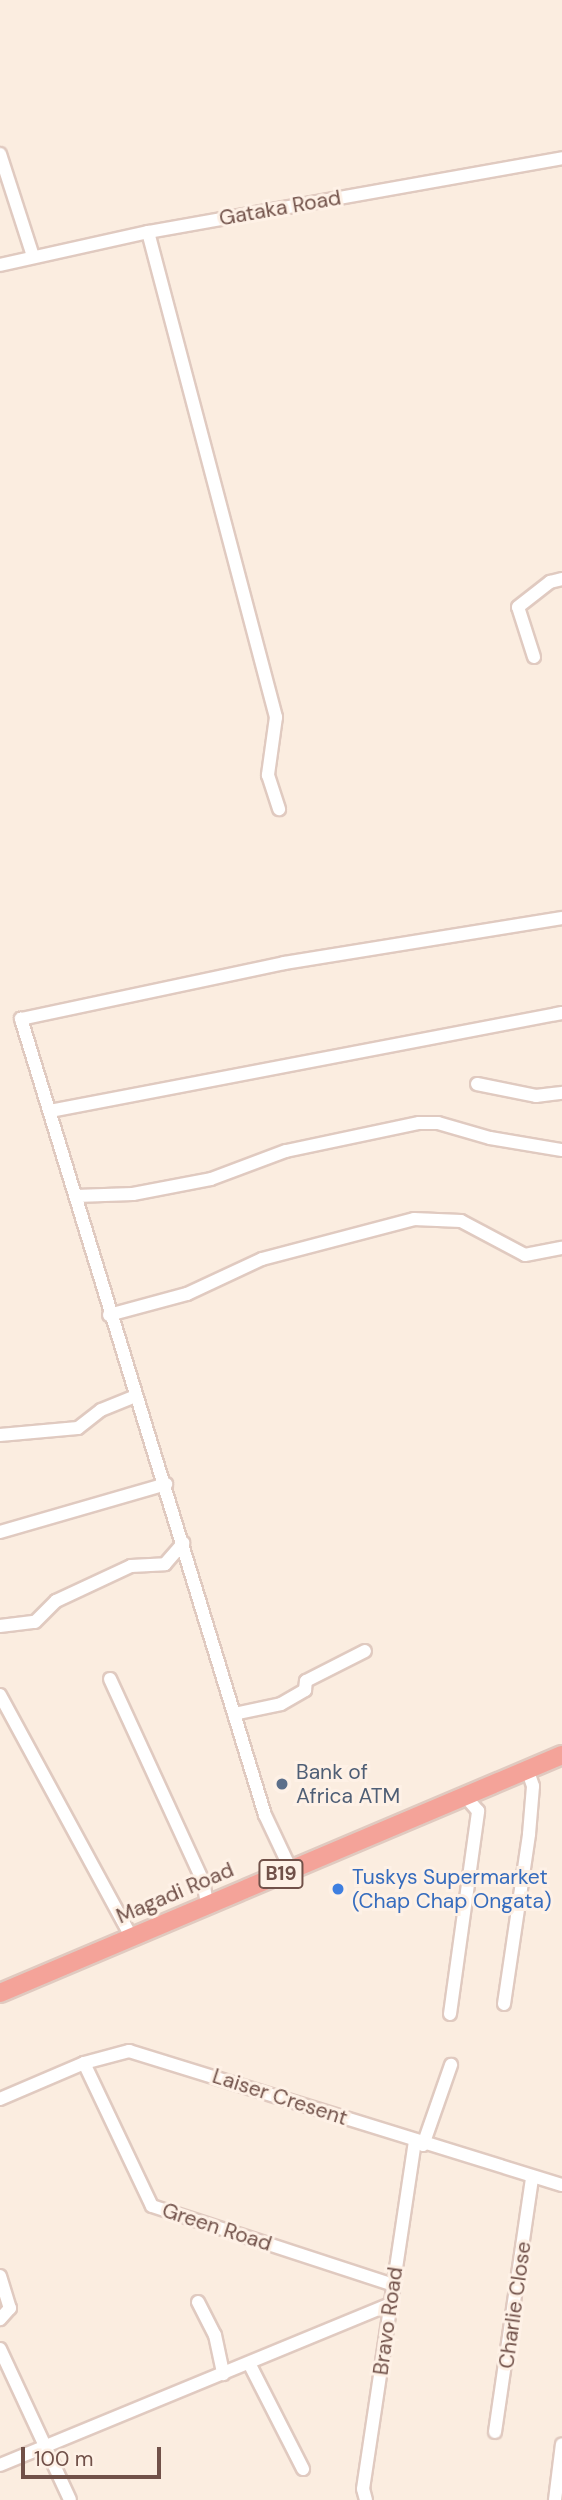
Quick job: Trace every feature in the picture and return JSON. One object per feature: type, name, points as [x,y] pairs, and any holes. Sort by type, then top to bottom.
[{"type":"highway","name":"Magadi Road","points":[[0,1993],[562,1755]]},
{"type":"street","points":[[0,154],[33,256]]},
{"type":"street","name":"Gataka Road","points":[[0,265],[148,232],[562,158]]},
{"type":"street","points":[[148,232],[276,717],[268,775],[279,809]]},
{"type":"street","points":[[534,657],[518,607],[550,582],[562,579]]},
{"type":"street","points":[[291,1870],[265,1815],[166,1484],[109,1315],[76,1196],[21,1019],[284,963],[562,918]]},
{"type":"street","points":[[50,1111],[562,1013]]},
{"type":"street","points":[[477,1084],[536,1096],[562,1093]]},
{"type":"street","points":[[76,1196],[134,1194],[211,1179],[286,1151],[419,1123],[438,1123],[490,1138],[562,1150]]},
{"type":"street","points":[[109,1315],[187,1294],[262,1259],[414,1219],[461,1221],[525,1255],[562,1248]]},
{"type":"street","points":[[0,1435],[78,1428],[101,1410],[136,1396]]},
{"type":"street","points":[[0,1532],[166,1484]]},
{"type":"street","points":[[0,1626],[35,1622],[56,1601],[131,1566],[165,1564],[183,1543]]},
{"type":"street","points":[[234,1714],[281,1704],[304,1690],[306,1681],[365,1651]]},
{"type":"street","points":[[110,1679],[203,1881],[207,1904]]},
{"type":"street","points":[[0,1695],[131,1937]]},
{"type":"street","points":[[504,2004],[529,1834],[533,1786],[527,1769]]},
{"type":"street","points":[[450,2014],[478,1811],[465,1796]]},
{"type":"street","name":"Laiser Cresent","points":[[0,2099],[85,2063],[129,2051],[270,2092],[419,2143],[562,2185]]},
{"type":"street","name":"Green Road","points":[[85,2063],[152,2206],[394,2285]]},
{"type":"street","name":"Bravo Road","points":[[366,2500],[363,2489],[419,2143],[451,2065]]},
{"type":"street","name":"Charlie Close","points":[[495,2432],[532,2177]]},
{"type":"street","points":[[0,2276],[10,2308],[0,2319]]},
{"type":"street","points":[[198,2302],[215,2335],[223,2374]]},
{"type":"street","points":[[0,2465],[391,2304]]},
{"type":"street","points":[[0,2349],[70,2500]]},
{"type":"street","points":[[249,2363],[303,2469]]},
{"type":"street","points":[[555,2500],[562,2444]]},
{"type":"place","name":"Bank of Africa ATM","points":[[282,1784]]},
{"type":"place","name":"Tuskys Supermarket (Chap Chap Ongata)","points":[[338,1889]]}]
